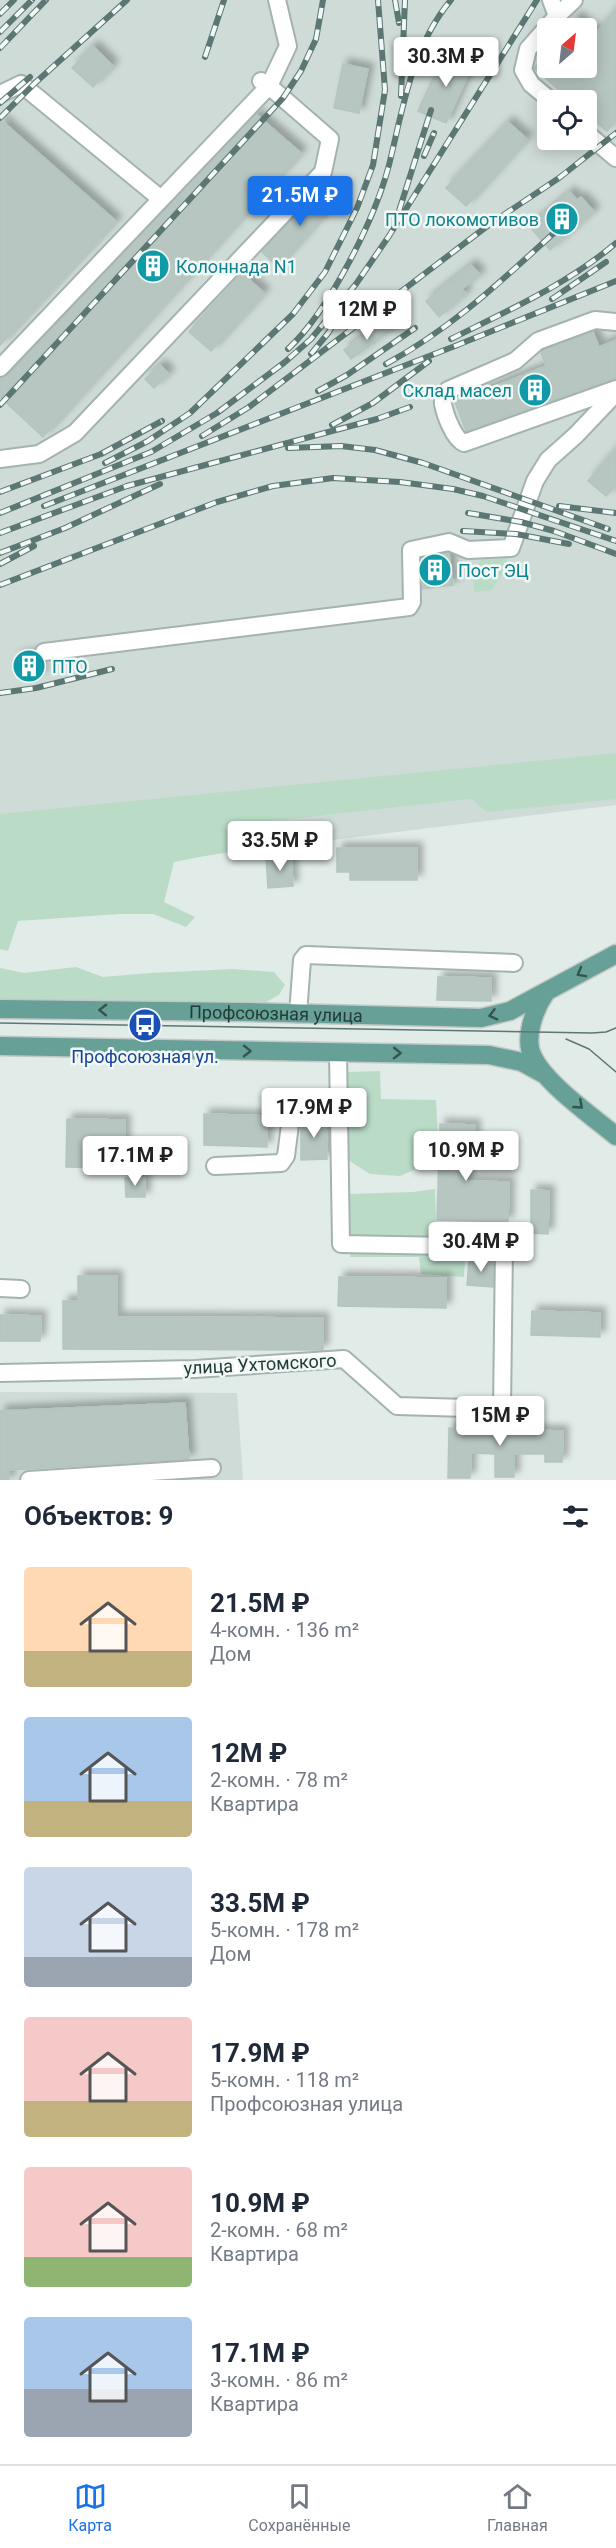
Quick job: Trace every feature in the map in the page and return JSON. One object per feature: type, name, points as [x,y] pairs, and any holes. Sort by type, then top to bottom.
[{"type":"main road","name":"Профсоюзная улица","points":[[0,1010],[481,1018],[510,1011],[616,954]]},
{"type":"main road","points":[[546,992],[536,1006],[530,1035],[531,1055],[542,1073],[616,1136]]},
{"type":"main road","name":"Профсоюзная улица","points":[[0,1046],[489,1055],[522,1062],[542,1073]]},
{"type":"street","points":[[0,368],[161,199],[265,83],[288,46],[277,0]]},
{"type":"street","points":[[551,0],[556,16]]},
{"type":"street","points":[[538,90],[531,84],[523,70],[528,50],[556,16],[574,0]]},
{"type":"street","points":[[0,459],[39,454],[75,433],[323,172],[330,140],[265,83]]},
{"type":"street","points":[[0,94],[21,84],[161,199]]},
{"type":"street","points":[[597,142],[616,158]]},
{"type":"street","points":[[616,322],[595,320],[538,341],[515,361],[448,390],[443,397],[443,404],[457,438],[464,443],[616,391]]},
{"type":"street","points":[[44,652],[409,607],[412,602],[411,550],[449,542],[468,550],[511,548],[535,481],[548,460],[576,435],[616,391]]},
{"type":"street","points":[[298,1014],[302,960],[306,956],[514,963]]},
{"type":"street","points":[[215,1166],[281,1163],[286,1156],[291,1117],[294,1111],[339,1106],[338,1052]]},
{"type":"street","name":"улица Ухтомского","points":[[0,1373],[195,1369],[344,1359],[397,1406],[502,1409],[504,1247],[341,1244],[339,1106]]},
{"type":"street","points":[[0,1288],[21,1288]]},
{"type":"street","points":[[28,1480],[212,1468]]},
{"type":"shaded area","points":[[0,0],[616,0],[616,805],[170,860],[0,918]]},
{"type":"shaded area","points":[[0,1392],[237,1393],[243,1480],[0,1480]]},
{"type":"green space","points":[[502,555],[508,558],[492,590],[474,592],[473,573],[483,557]]},
{"type":"green space","points":[[616,753],[616,799],[487,812],[471,799],[251,823],[246,848],[174,862],[164,902],[195,917],[186,927],[153,914],[18,921],[8,951],[0,949],[0,814]]},
{"type":"green space","points":[[76,967],[103,977],[232,969],[274,972],[285,985],[279,995],[266,1002],[0,999],[0,968],[24,973]]},
{"type":"green space","points":[[380,1071],[381,1099],[436,1100],[438,1136],[414,1170],[400,1176],[370,1174],[348,1160],[345,1072]]},
{"type":"green space","points":[[435,1189],[436,1223],[499,1225],[499,1243],[466,1241],[464,1277],[421,1274],[419,1257],[350,1257],[349,1194]]},
{"type":"building","points":[[616,9],[616,121],[607,131],[597,123],[597,90],[559,90],[545,78],[597,78],[597,32]]},
{"type":"building","points":[[93,46],[113,66],[93,87],[72,68]]},
{"type":"building","points":[[445,52],[473,64],[446,123],[418,111]]},
{"type":"building","points":[[343,64],[368,69],[359,113],[334,108]]},
{"type":"building","name":"Колоннада N1","points":[[256,114],[301,153],[43,437],[0,397],[0,379],[8,375]]},
{"type":"building","points":[[0,119],[116,221],[0,345]]},
{"type":"building","points":[[508,122],[527,139],[466,206],[446,188]]},
{"type":"building","points":[[323,187],[338,199],[278,267],[262,252]]},
{"type":"building","name":"ПТО локомотивов","points":[[570,192],[577,200],[581,197],[594,212],[550,250],[529,226]]},
{"type":"building","points":[[471,265],[480,275],[462,289],[466,294],[439,317],[426,301]]},
{"type":"building","points":[[242,273],[264,293],[211,351],[189,332]]},
{"type":"building","points":[[382,322],[389,332],[351,359],[344,350]]},
{"type":"building","name":"Склад масел","points":[[593,332],[599,347],[616,340],[616,378],[466,431],[455,402],[546,366],[541,353],[543,350]]},
{"type":"building","points":[[160,365],[169,374],[154,388],[145,379]]},
{"type":"building","points":[[616,449],[616,485],[606,496],[588,481]]},
{"type":"building","name":"Пост ЭЦ","points":[[449,553],[453,585],[422,589],[422,558]]},
{"type":"building","name":"ПТО","points":[[34,654],[39,661],[42,675],[20,679],[16,657]]},
{"type":"building","points":[[337,848],[417,848],[417,880],[350,880],[350,872],[337,872]]},
{"type":"building","points":[[291,855],[293,886],[268,888],[266,857]]},
{"type":"building","points":[[438,977],[491,978],[491,1001],[437,1000]]},
{"type":"building","points":[[204,1114],[267,1116],[267,1147],[204,1145]]},
{"type":"building","points":[[326,1118],[327,1159],[301,1160],[301,1120]]},
{"type":"building","points":[[67,1119],[125,1120],[124,1168],[66,1167]]},
{"type":"building","points":[[440,1124],[475,1125],[474,1157],[468,1157],[467,1181],[509,1182],[508,1222],[437,1220]]},
{"type":"building","points":[[125,1178],[145,1178],[145,1197],[126,1197]]},
{"type":"building","points":[[531,1190],[549,1191],[548,1234],[531,1233]]},
{"type":"building","points":[[469,1260],[493,1261],[493,1287],[467,1285]]},
{"type":"building","points":[[78,1276],[117,1276],[117,1317],[323,1318],[323,1350],[63,1349],[63,1301],[78,1301]]},
{"type":"building","points":[[339,1277],[446,1278],[446,1308],[338,1306]]},
{"type":"building","points":[[532,1311],[600,1313],[600,1337],[531,1335]]},
{"type":"building","points":[[0,1315],[41,1316],[40,1341],[0,1341]]},
{"type":"building","points":[[185,1403],[189,1459],[9,1470],[9,1480],[0,1480],[0,1411]]},
{"type":"building","points":[[490,1424],[521,1425],[521,1430],[563,1431],[562,1462],[545,1462],[545,1454],[514,1454],[514,1477],[495,1477],[495,1454],[471,1453],[470,1478],[448,1478],[449,1428],[490,1429]]},
{"type":"tram line","points":[[0,1023],[592,1033],[606,1032],[616,1028]]},
{"type":"tram line","points":[[566,1039],[589,1049],[616,1072]]},
{"type":"railway","points":[[0,14],[14,0]]},
{"type":"railway","points":[[0,32],[32,0]]},
{"type":"railway","points":[[0,48],[46,0]]},
{"type":"railway","points":[[0,118],[35,83],[127,0]]},
{"type":"railway","points":[[205,57],[224,0]]},
{"type":"railway","points":[[0,405],[283,98],[301,71],[316,39],[323,0]]},
{"type":"railway","points":[[105,463],[148,441],[190,413],[293,314],[325,272],[357,208],[373,165],[385,90],[378,0]]},
{"type":"railway","points":[[395,0],[399,23]]},
{"type":"railway","points":[[401,96],[405,0]]},
{"type":"railway","points":[[288,349],[319,312],[362,237],[389,165],[404,100],[418,57],[427,37],[451,0]]},
{"type":"railway","points":[[0,513],[151,452],[217,413],[285,362],[311,339],[356,284],[389,236],[537,0]]},
{"type":"railway","points":[[0,103],[30,77]]},
{"type":"railway","points":[[399,211],[431,110]]},
{"type":"railway","points":[[424,156],[434,133]]},
{"type":"railway","points":[[202,436],[249,407],[490,224],[559,178],[616,133]]},
{"type":"railway","points":[[386,364],[454,320],[555,232]]},
{"type":"railway","points":[[451,339],[557,284],[616,243]]},
{"type":"railway","points":[[552,299],[606,262]]},
{"type":"railway","points":[[44,506],[616,281]]},
{"type":"railway","points":[[311,354],[329,332],[340,313]]},
{"type":"railway","points":[[318,391],[347,375],[415,328]]},
{"type":"railway","points":[[332,425],[373,403],[429,361]]},
{"type":"railway","points":[[0,533],[127,486],[377,419],[410,407]]},
{"type":"railway","points":[[0,492],[101,454],[162,421]]},
{"type":"railway","points":[[288,448],[341,446],[375,450],[423,463],[608,529]]},
{"type":"railway","points":[[0,585],[217,502],[273,486],[333,478],[400,482],[453,489],[483,496],[616,541]]},
{"type":"railway","points":[[0,553],[65,528],[160,484]]},
{"type":"railway","points":[[559,506],[616,513]]},
{"type":"railway","points":[[468,513],[521,522],[554,531],[616,554]]},
{"type":"railway","points":[[463,531],[516,534],[569,544]]},
{"type":"railway","points":[[0,564],[34,546]]},
{"type":"railway","points":[[0,693],[36,688],[112,669]]},
{"type":"place","name":"ПТО локомотивов","points":[[562,219]]},
{"type":"place","name":"Колоннада N1","points":[[153,266]]},
{"type":"place","name":"Склад масел","points":[[535,390]]},
{"type":"place","name":"Пост ЭЦ","points":[[435,570]]},
{"type":"place","name":"ПТО","points":[[29,666]]},
{"type":"place","name":"Профсоюзная ул.","points":[[145,1025]]}]
